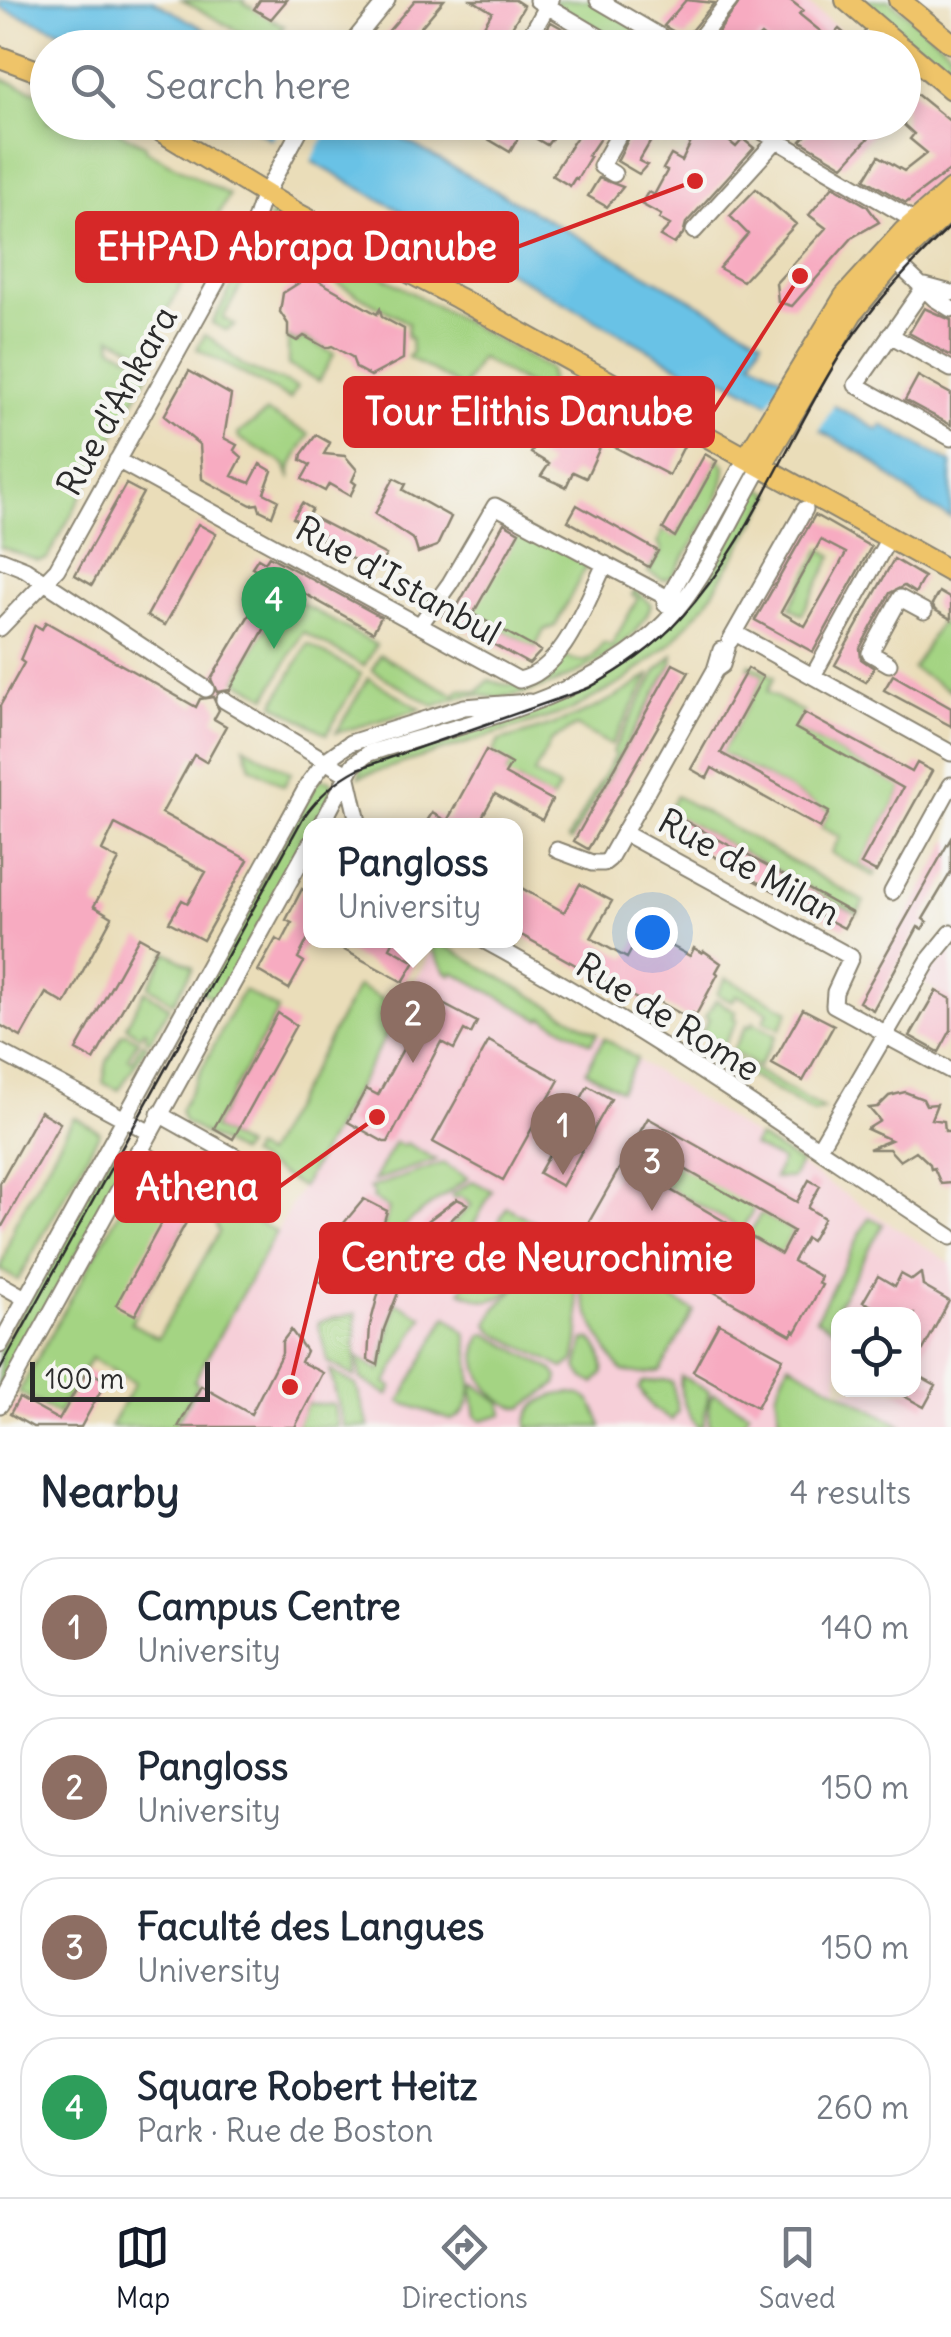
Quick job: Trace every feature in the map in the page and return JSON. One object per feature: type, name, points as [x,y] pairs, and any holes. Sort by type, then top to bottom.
[{"type":"main road","points":[[846,0],[881,30]]},
{"type":"main road","points":[[908,3],[951,43]]},
{"type":"main road","points":[[0,57],[30,68]]},
{"type":"main road","points":[[921,63],[951,89]]},
{"type":"main road","points":[[176,140],[266,194],[951,572]]},
{"type":"main road","points":[[754,461],[846,296],[915,221],[951,190]]},
{"type":"main road","points":[[810,365],[895,261],[951,209]]},
{"type":"street","points":[[363,30],[387,0]]},
{"type":"street","points":[[598,0],[648,30]]},
{"type":"street","points":[[706,30],[730,0]]},
{"type":"street","points":[[532,30],[545,2],[589,30]]},
{"type":"street","name":"Rue d'Ankara","points":[[0,628],[46,583],[222,272],[240,250],[295,140]]},
{"type":"street","points":[[614,174],[600,166],[615,140]]},
{"type":"street","points":[[694,231],[776,140],[915,221]]},
{"type":"street","points":[[895,261],[925,286],[934,299],[951,308]]},
{"type":"street","points":[[925,286],[951,293]]},
{"type":"street","points":[[925,286],[856,385],[951,438]]},
{"type":"street","points":[[890,335],[951,369]]},
{"type":"street","name":"Rue d'Istanbul","points":[[118,460],[519,680],[555,659],[606,564]]},
{"type":"street","points":[[618,660],[649,628],[754,461]]},
{"type":"street","points":[[325,818],[353,764],[369,754],[563,690],[644,642],[678,607],[754,461]]},
{"type":"street","points":[[416,624],[422,622],[450,584],[494,506],[668,598]]},
{"type":"street","name":"Rue de Milan","points":[[556,850],[604,864],[715,670],[721,650],[731,641],[804,509]]},
{"type":"street","points":[[812,676],[889,538]]},
{"type":"street","points":[[0,559],[46,583],[206,689]]},
{"type":"street","points":[[889,664],[870,654],[900,598],[924,611]]},
{"type":"street","points":[[731,641],[812,676],[951,754]]},
{"type":"street","points":[[224,700],[348,774],[357,818]]},
{"type":"street","points":[[0,1344],[326,760],[350,743],[448,711],[528,702]]},
{"type":"street","points":[[892,892],[951,785]]},
{"type":"street","name":"Rue de Milan","points":[[624,832],[852,957],[834,1005],[887,1036]]},
{"type":"street","points":[[0,1405],[144,1155],[303,859]]},
{"type":"street","points":[[819,1148],[929,960],[951,932]]},
{"type":"street","name":"Rue de Rome","points":[[497,948],[607,1011],[951,1237]]},
{"type":"street","points":[[887,1036],[951,1072]]},
{"type":"street","points":[[0,1052],[149,1132]]},
{"type":"street","points":[[144,1155],[149,1132],[167,1113]]},
{"type":"street","points":[[144,1155],[220,1196],[234,1190],[242,1180],[244,1160],[167,1113]]},
{"type":"street","points":[[0,1284],[25,1298]]},
{"type":"shaded area","points":[[739,0],[803,0],[840,30],[715,30]]},
{"type":"shaded area","points":[[951,944],[951,999],[922,982]]},
{"type":"shaded area","points":[[433,948],[449,948],[572,1018],[951,1263],[951,1427],[174,1427],[197,1385],[194,1381]]},
{"type":"green space","points":[[182,0],[245,0],[244,3],[284,26],[281,30],[236,30]]},
{"type":"green space","points":[[590,0],[641,30],[600,30],[553,3]]},
{"type":"green space","points":[[852,0],[889,0],[951,51],[951,82],[921,57],[921,30],[888,30]]},
{"type":"green space","points":[[0,78],[30,89],[30,140],[135,140],[146,146],[145,150],[229,195],[145,353],[111,337],[112,347],[152,367],[47,559],[38,561],[0,547]]},
{"type":"green space","points":[[272,215],[549,369],[550,382],[538,402],[531,399],[533,388],[480,358],[463,388],[408,357],[412,353],[408,323],[319,269],[317,272],[307,267],[301,272],[292,261],[263,246],[223,318],[235,325],[226,330],[212,323]]},
{"type":"green space","points":[[205,335],[244,366],[297,387],[290,399],[197,349]]},
{"type":"green space","points":[[288,338],[297,342],[304,338],[334,354],[319,381],[288,365]]},
{"type":"green space","points":[[267,412],[309,434],[292,465],[290,477],[285,464],[239,438],[238,434]]},
{"type":"green space","points":[[718,459],[725,465],[720,492],[688,552],[672,577],[663,580],[648,572],[662,550],[658,543],[663,529],[675,536]]},
{"type":"green space","points":[[759,487],[772,494],[707,602],[671,643],[626,680],[569,711],[359,777],[369,757],[555,699],[689,603],[710,576]]},
{"type":"green space","points":[[522,527],[588,563],[555,626],[544,630],[535,648],[471,612]]},
{"type":"green space","points":[[821,549],[833,556],[802,614],[790,607]]},
{"type":"green space","points":[[635,590],[651,605],[628,638],[589,666],[544,687],[503,697],[467,695],[434,706],[372,670],[380,655],[455,695],[460,689],[478,692],[489,680],[510,685],[530,682],[564,656],[587,661],[603,643],[611,646],[638,598],[632,595]]},
{"type":"green space","points":[[284,594],[376,645],[364,666],[303,632],[267,697],[236,680]]},
{"type":"green space","points":[[940,622],[951,628],[951,691],[913,669]]},
{"type":"green space","points":[[308,644],[361,674],[327,734],[274,704]]},
{"type":"green space","points":[[673,655],[672,664],[571,841],[568,839],[615,755],[612,752],[657,671]]},
{"type":"green space","points":[[750,664],[774,677],[767,692],[804,713],[796,729],[898,785],[905,784],[861,864],[876,872],[874,876],[831,853],[840,837],[821,827],[829,812],[726,755],[719,757],[763,677],[748,668]]},
{"type":"green space","points":[[651,674],[611,745],[576,726],[551,741],[534,774],[559,788],[552,800],[518,781],[502,780],[511,764],[492,754],[499,741],[579,715]]},
{"type":"green space","points":[[368,678],[421,709],[336,733]]},
{"type":"green space","points":[[244,746],[291,773],[284,786],[251,767]]},
{"type":"green space","points":[[321,779],[331,781],[334,789],[319,818],[303,818],[303,846],[218,1001],[200,991]]},
{"type":"green space","points":[[676,796],[864,902],[857,914],[667,811]]},
{"type":"green space","points":[[449,948],[597,1033],[591,1043],[453,972],[451,975],[432,950]]},
{"type":"green space","points":[[167,952],[193,967],[173,1003],[149,986]]},
{"type":"green space","points":[[726,978],[789,1011],[780,1029],[764,1021],[768,1012],[737,995],[732,1002],[717,994]]},
{"type":"green space","points":[[358,986],[389,1003],[387,1008],[398,1014],[302,1187],[249,1156],[253,1149],[265,1155]]},
{"type":"green space","points":[[243,990],[278,1010],[213,1128],[245,1147],[239,1153],[184,1122],[180,1111]]},
{"type":"green space","points":[[145,991],[169,1007],[150,1041],[145,1038],[147,1032],[143,1030],[140,1036],[126,1026]]},
{"type":"green space","points":[[716,1000],[736,1012],[733,1017],[737,1020],[723,1046],[693,1030],[702,1032],[709,1019],[705,1017]]},
{"type":"green space","points":[[753,1022],[776,1036],[758,1067],[732,1051],[747,1025],[750,1027]]},
{"type":"green space","points":[[126,1033],[138,1040],[128,1058],[132,1061],[142,1042],[147,1045],[119,1090],[103,1083],[107,1062]]},
{"type":"green space","points":[[604,1038],[637,1059],[620,1090],[586,1071]]},
{"type":"green space","points":[[731,1056],[823,1109],[814,1113],[728,1063]]},
{"type":"green space","points":[[74,1117],[100,1132],[18,1280],[0,1270],[15,1223]]},
{"type":"green space","points":[[758,1137],[800,1163],[792,1178],[774,1178],[782,1161],[753,1146]]},
{"type":"green space","points":[[395,1142],[403,1146],[406,1143],[436,1160],[373,1181]]},
{"type":"green space","points":[[109,1152],[127,1163],[0,1396],[0,1351]]},
{"type":"green space","points":[[655,1152],[755,1207],[742,1229],[643,1174]]},
{"type":"green space","points":[[443,1163],[468,1178],[384,1245],[379,1243],[389,1209],[372,1198],[374,1194],[369,1188]]},
{"type":"green space","points":[[160,1166],[276,1232],[194,1381],[198,1384],[174,1427],[110,1427],[135,1383],[91,1358],[58,1414],[19,1392],[143,1169]],"holes":[[[200,1197],[221,1208],[214,1221],[219,1232],[158,1338],[131,1323]]]},
{"type":"green space","points":[[473,1181],[492,1191],[449,1270],[422,1255],[471,1205],[460,1196],[454,1199],[451,1195]]},
{"type":"green space","points":[[507,1207],[539,1225],[547,1235],[547,1243],[516,1286],[491,1300],[479,1299],[461,1291]]},
{"type":"green space","points":[[761,1213],[793,1231],[781,1254],[748,1236]]},
{"type":"green space","points":[[869,1217],[883,1224],[837,1307],[831,1307],[831,1327],[816,1319]]},
{"type":"green space","points":[[576,1241],[592,1250],[591,1254],[694,1311],[660,1371],[623,1371],[614,1361],[595,1328],[580,1289],[573,1253]]},
{"type":"green space","points":[[553,1250],[558,1251],[578,1305],[574,1361],[564,1368],[495,1333],[488,1324],[495,1309]]},
{"type":"green space","points":[[396,1302],[423,1317],[386,1383],[392,1387],[388,1395],[361,1379],[358,1358],[380,1371]]},
{"type":"green space","points":[[356,1313],[355,1377],[328,1362],[318,1322]]},
{"type":"green space","points":[[447,1316],[466,1334],[471,1369],[467,1406],[451,1420],[400,1402]]},
{"type":"green space","points":[[487,1334],[553,1370],[558,1377],[556,1385],[522,1408],[499,1399],[478,1370],[477,1346],[482,1335]]},
{"type":"green space","points":[[590,1339],[599,1350],[603,1365],[603,1374],[594,1383],[584,1379],[577,1368],[584,1340]]},
{"type":"green space","points":[[789,1363],[831,1386],[831,1397],[850,1397],[904,1427],[781,1427],[776,1393]]},
{"type":"green space","points":[[330,1370],[356,1385],[369,1427],[344,1427]]},
{"type":"green space","points":[[681,1376],[709,1391],[703,1426],[697,1426],[686,1409]]},
{"type":"green space","points":[[643,1382],[672,1382],[678,1411],[672,1420],[652,1408],[639,1388]]},
{"type":"green space","points":[[475,1384],[501,1403],[503,1414],[482,1420],[476,1417],[472,1390]]},
{"type":"green space","points":[[571,1393],[588,1400],[602,1427],[527,1427],[531,1412],[541,1401]]},
{"type":"green space","points":[[713,1393],[749,1413],[741,1427],[709,1427]]},
{"type":"green space","points":[[307,1404],[333,1404],[338,1427],[295,1427]]},
{"type":"water","points":[[0,0],[152,0],[206,30],[59,30],[0,8]]},
{"type":"water","points":[[273,140],[405,140],[762,339],[752,360],[878,430],[882,425],[951,463],[951,518],[923,503],[866,456],[722,377],[716,387]]},
{"type":"pier","points":[[272,140],[323,140],[309,165],[270,144]]},
{"type":"pier","points":[[786,373],[836,401],[817,435],[767,407]]},
{"type":"building","points":[[260,0],[287,0],[271,19],[254,9]]},
{"type":"building","points":[[415,0],[444,0],[418,30],[390,30]]},
{"type":"building","points":[[472,0],[515,0],[524,6],[510,30],[481,30],[492,12]]},
{"type":"building","points":[[686,0],[714,3],[692,30],[664,26]]},
{"type":"building","points":[[741,0],[790,0],[803,10],[799,14],[819,30],[720,30]]},
{"type":"building","points":[[551,22],[565,30],[546,30]]},
{"type":"building","points":[[921,98],[951,122],[951,169],[906,203],[865,179],[879,156],[904,171],[927,153],[911,140],[921,140]]},
{"type":"building","points":[[490,140],[517,140],[510,152]]},
{"type":"building","points":[[575,140],[599,140],[570,186],[552,175]]},
{"type":"building","points":[[628,140],[651,140],[639,161],[647,165],[639,174],[617,161]]},
{"type":"building","points":[[692,140],[728,140],[736,147],[744,140],[754,148],[686,223],[674,244],[660,236],[670,225],[641,204],[648,192],[654,195],[671,155],[682,161]]},
{"type":"building","points":[[802,140],[867,140],[843,166]]},
{"type":"building","points":[[599,178],[623,187],[607,207],[588,196]]},
{"type":"building","points":[[833,186],[867,206],[879,222],[853,237],[792,306],[778,302],[776,283],[826,228],[809,215]]},
{"type":"building","points":[[756,189],[796,224],[743,281],[719,268],[748,234],[730,216]]},
{"type":"building","points":[[310,276],[377,314],[380,309],[382,317],[404,329],[403,359],[371,376],[356,368],[352,357],[332,346],[326,348],[304,336],[297,341],[288,336],[288,324],[280,312],[283,293]]},
{"type":"building","points":[[924,308],[951,320],[951,356],[909,333]]},
{"type":"building","points":[[189,371],[231,395],[224,438],[237,445],[234,450],[242,457],[232,476],[250,483],[260,464],[272,471],[264,493],[278,500],[272,516],[260,510],[258,504],[251,505],[202,479],[200,445],[164,416]]},
{"type":"building","points":[[918,376],[951,394],[951,425],[905,400]]},
{"type":"building","points":[[566,384],[684,446],[669,475],[603,441],[586,478],[573,472],[566,487],[541,476],[549,464],[531,453],[545,428],[564,438],[574,422],[551,410]]},
{"type":"building","points":[[316,435],[330,443],[324,454],[345,456],[357,470],[350,496],[329,484],[325,491],[302,479],[310,465],[301,460],[302,454]]},
{"type":"building","points":[[705,454],[717,461],[675,537],[663,529]]},
{"type":"building","points":[[394,478],[406,484],[403,490],[451,517],[437,546],[418,553],[414,540],[375,514]]},
{"type":"building","points":[[126,484],[143,493],[92,585],[75,575]]},
{"type":"building","points":[[302,503],[312,509],[309,515],[386,555],[377,571],[338,552],[321,539],[323,535],[293,518]]},
{"type":"building","points":[[577,505],[658,551],[649,567],[568,521]]},
{"type":"building","points":[[815,515],[871,547],[813,652],[755,620]],"holes":[[[821,540],[846,553],[805,626],[781,612]]]},
{"type":"building","points":[[504,523],[519,532],[473,614],[541,651],[529,664],[442,616],[451,601],[458,605]]},
{"type":"building","points":[[198,524],[216,534],[165,625],[147,616]]},
{"type":"building","points":[[269,556],[381,617],[373,632],[289,585],[230,690],[217,692],[211,679],[271,578],[252,567],[258,558],[265,562]]},
{"type":"building","points":[[894,559],[924,577],[915,593],[904,586],[890,593],[860,648],[861,659],[874,668],[866,682],[835,665]]},
{"type":"building","points":[[939,592],[951,599],[951,619],[932,604]]},
{"type":"building","points":[[46,622],[196,707],[200,699],[213,697],[219,710],[214,719],[226,726],[206,762],[194,755],[162,813],[248,860],[203,940],[169,922],[182,900],[188,903],[206,872],[115,824],[102,851],[119,860],[94,906],[112,917],[65,1004],[46,993],[21,1037],[0,1025],[0,706],[24,663],[20,660],[35,625],[42,629]]},
{"type":"building","points":[[673,664],[689,672],[588,849],[574,841]]},
{"type":"building","points":[[748,668],[763,677],[721,753],[829,812],[820,828],[712,768],[707,778],[691,769]]},
{"type":"building","points":[[893,675],[951,708],[951,726],[884,690]]},
{"type":"building","points":[[804,713],[912,772],[917,763],[932,771],[876,872],[861,864],[903,788],[795,728]]},
{"type":"building","points":[[486,750],[511,764],[505,774],[552,800],[542,820],[495,794],[482,818],[449,818]]},
{"type":"building","points":[[667,811],[852,913],[844,928],[659,826]]},
{"type":"building","points":[[951,838],[951,872],[923,919],[927,922],[922,929],[918,927],[873,1010],[859,1002]]},
{"type":"building","points":[[580,884],[612,901],[591,938],[627,958],[642,930],[690,956],[694,948],[721,963],[696,1015],[693,1013],[690,1019],[652,998],[648,1005],[523,936],[523,889],[564,912]]},
{"type":"building","points":[[302,889],[303,948],[298,958],[304,962],[289,989],[258,971],[276,939],[282,942],[292,923],[286,920]]},
{"type":"building","points":[[139,937],[157,947],[94,1060],[76,1050]]},
{"type":"building","points":[[341,948],[390,948],[415,962],[403,982]]},
{"type":"building","points":[[936,991],[951,999],[951,1030],[939,1052],[910,1036]]},
{"type":"building","points":[[420,992],[477,1022],[471,1034],[464,1030],[454,1049],[441,1042],[388,1142],[384,1142],[348,1122],[366,1089],[378,1095],[416,1025],[405,1019]]},
{"type":"building","points":[[803,1009],[834,1025],[803,1081],[772,1064]]},
{"type":"building","points":[[278,1013],[296,1025],[233,1139],[214,1128]]},
{"type":"building","points":[[489,1041],[559,1080],[503,1180],[433,1142]]},
{"type":"building","points":[[588,1086],[611,1099],[562,1186],[539,1173]]},
{"type":"building","points":[[905,1092],[923,1099],[926,1105],[937,1104],[931,1119],[944,1121],[945,1131],[951,1131],[951,1183],[941,1184],[934,1168],[916,1151],[900,1161],[889,1149],[869,1149],[891,1140],[867,1129],[880,1121],[869,1108]]},
{"type":"building","points":[[40,1111],[60,1123],[0,1230],[0,1183]]},
{"type":"building","points":[[648,1118],[797,1202],[809,1180],[820,1186],[808,1208],[824,1218],[793,1261],[821,1277],[818,1283],[822,1285],[791,1335],[589,1222]],"holes":[[[655,1152],[793,1231],[781,1254],[643,1174]]]},
{"type":"building","points":[[179,1191],[198,1201],[135,1315],[116,1305]]},
{"type":"building","points":[[364,1199],[387,1211],[376,1251],[399,1242],[405,1245],[457,1199],[468,1204],[434,1236],[404,1277],[384,1329],[378,1365],[368,1360],[370,1325],[379,1291],[372,1288],[372,1260],[340,1293],[318,1281],[333,1236]]},
{"type":"building","points":[[921,1273],[923,1286],[949,1301],[923,1350],[921,1307],[874,1307],[863,1302],[878,1276],[895,1286],[901,1274],[912,1280]]},
{"type":"building","points":[[719,1323],[783,1358],[757,1407],[693,1371]]},
{"type":"building","points":[[291,1330],[306,1351],[301,1362],[323,1373],[295,1427],[178,1427],[201,1386],[251,1414]]},
{"type":"building","points":[[87,1370],[106,1381],[81,1427],[33,1427],[10,1414],[19,1398],[59,1420]]},
{"type":"building","points":[[921,1377],[936,1385],[924,1407],[906,1397],[921,1397]]},
{"type":"tram line","points":[[0,1370],[303,818],[315,803],[334,784],[358,769],[589,688],[659,639],[705,589],[728,556],[825,380],[858,329],[895,283],[951,226]]},
{"type":"place","name":"EHPAD Abrapa Danube","points":[[695,181]]},
{"type":"place","name":"Tour Elithis Danube","points":[[800,276]]},
{"type":"place","name":"Square Robert Heitz","points":[[274,649]]},
{"type":"place","name":"Pangloss","points":[[413,1063]]},
{"type":"place","name":"Athena","points":[[377,1117]]},
{"type":"place","name":"Campus Centre","points":[[563,1175]]},
{"type":"place","name":"Faculté des Langues","points":[[652,1211]]},
{"type":"place","name":"Centre de Neurochimie","points":[[290,1387]]}]
